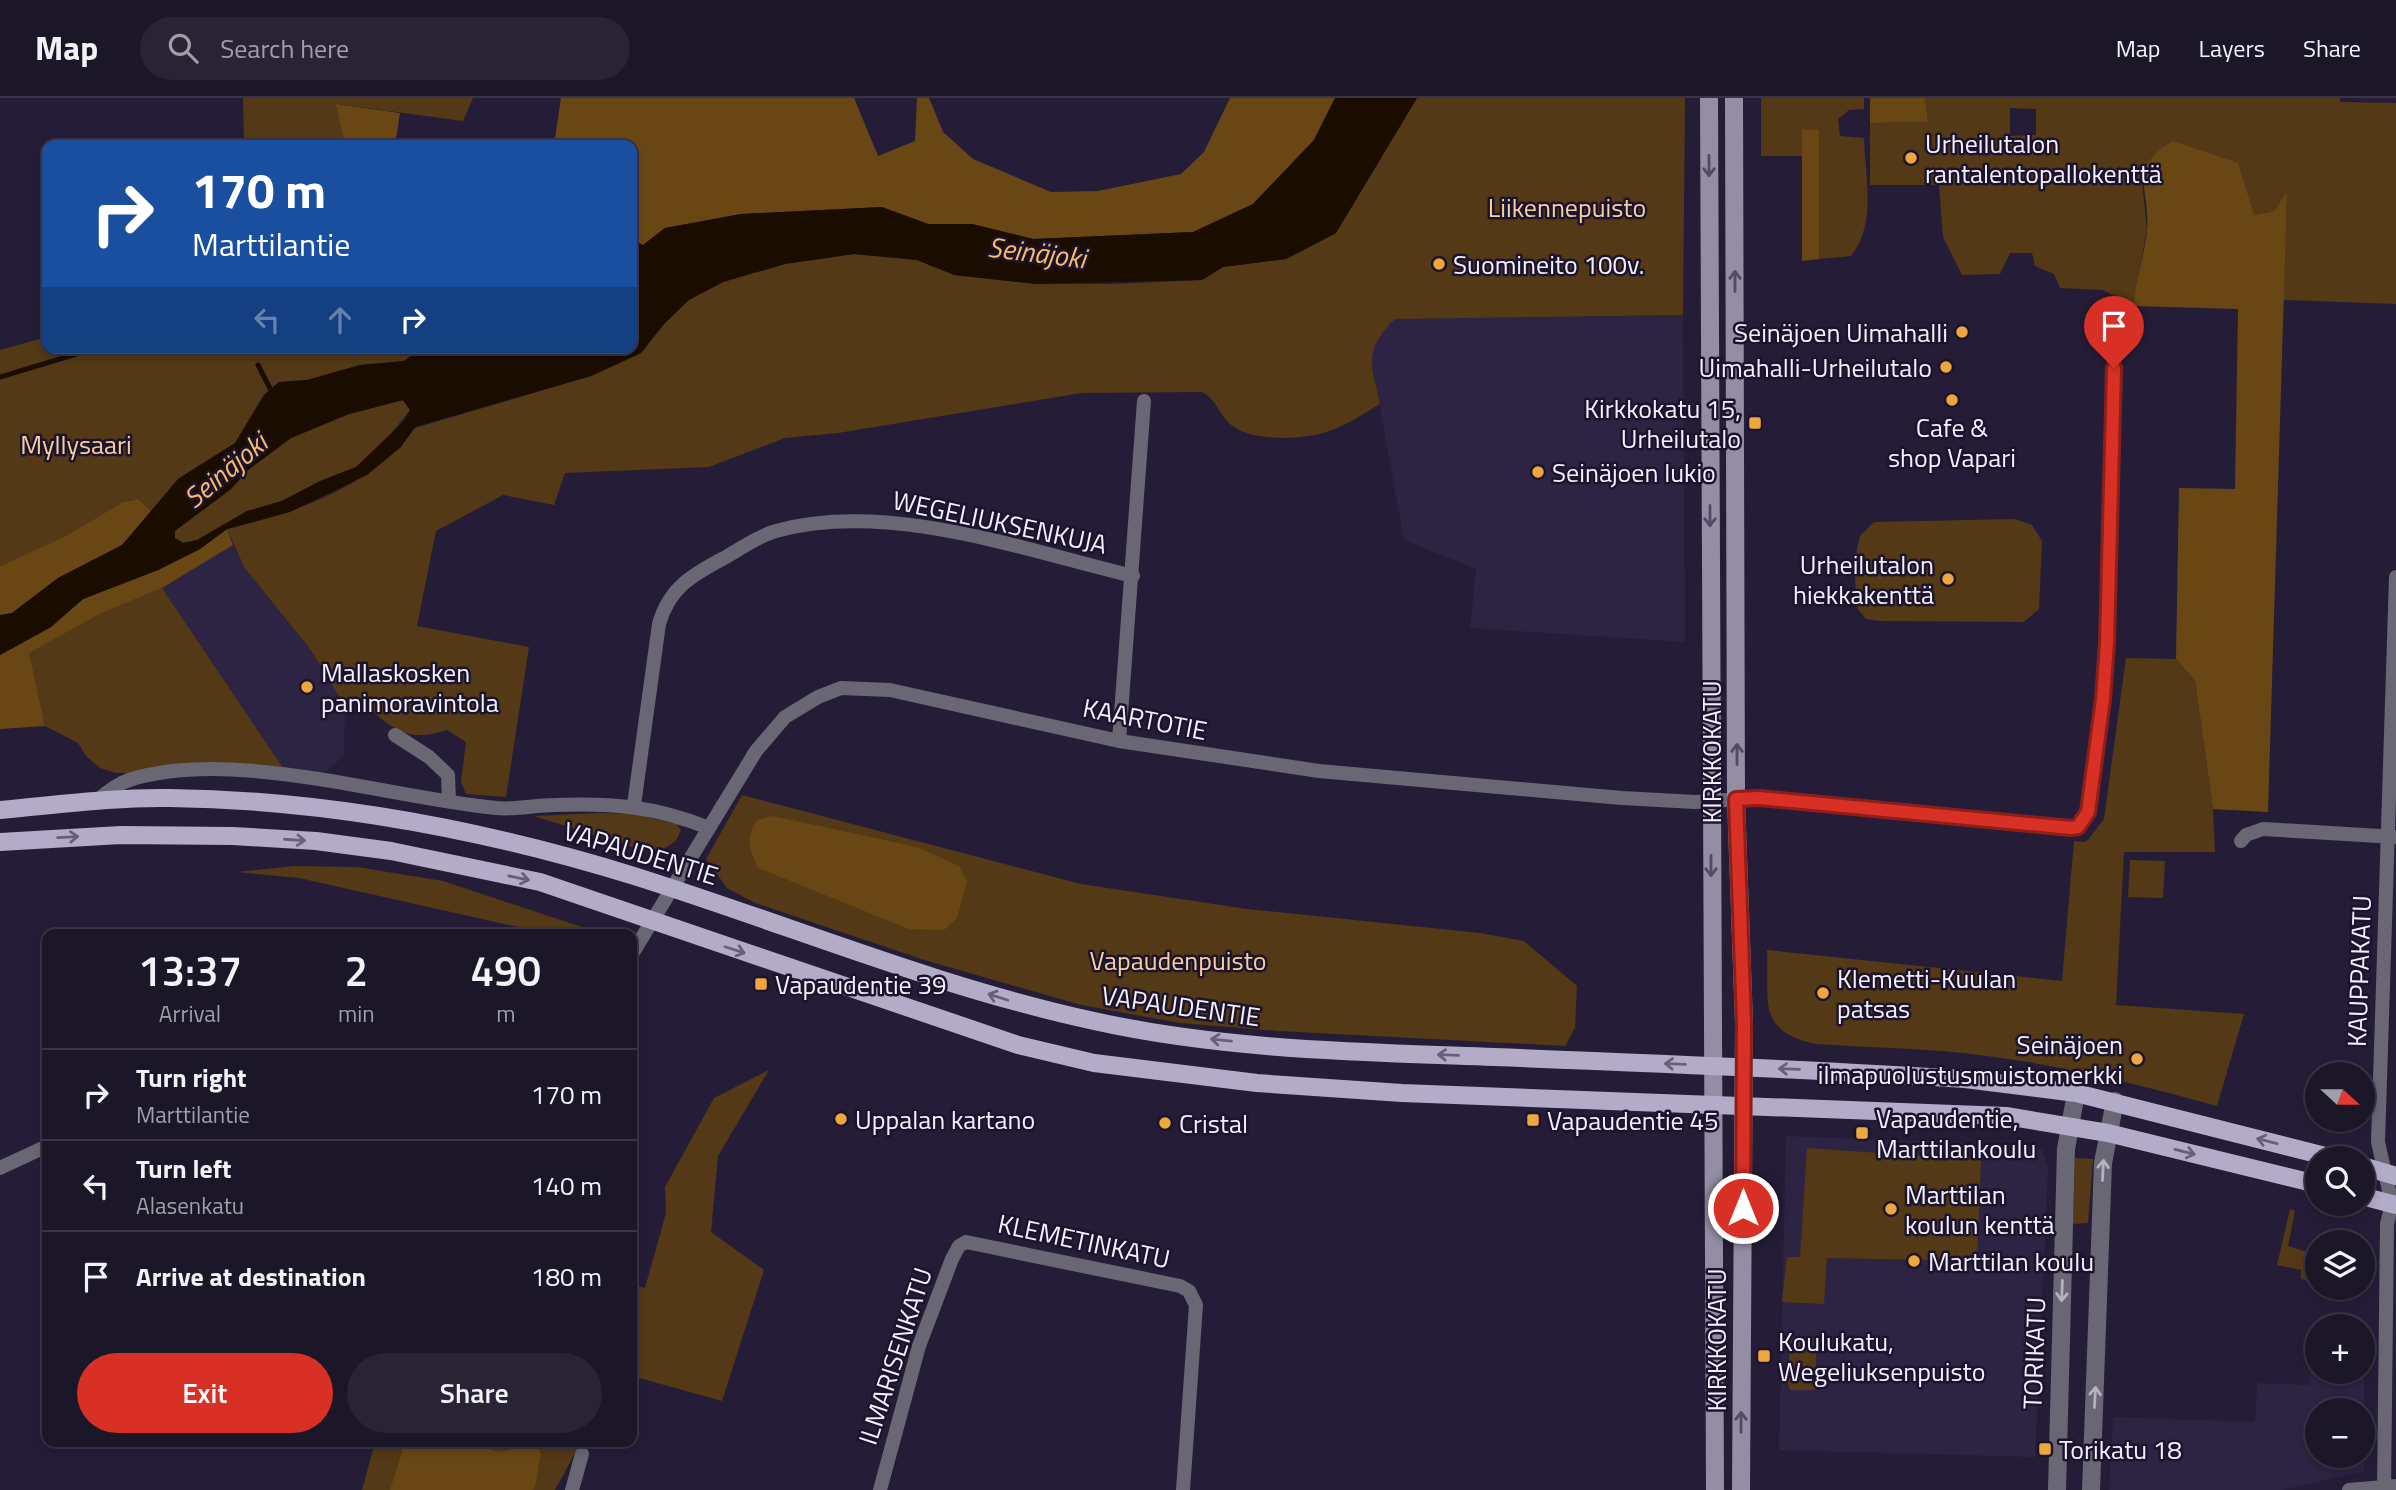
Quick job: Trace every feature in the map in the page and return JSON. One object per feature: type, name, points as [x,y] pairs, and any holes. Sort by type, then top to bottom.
[{"type":"main road","name":"KIRKKOKATU","points":[[1709,98],[1711,1103],[1715,1490]]},
{"type":"main road","name":"KIRKKOKATU","points":[[1734,98],[1736,799],[1744,1067],[1741,1490]]},
{"type":"main road","name":"VAPAUDENTIE","points":[[0,810],[98,800],[169,798],[246,801],[380,817],[550,852],[673,889],[1007,1000],[1110,1024],[1266,1045],[1965,1079],[2076,1093],[2115,1101],[2305,1151]]},
{"type":"main road","points":[[0,842],[121,835],[316,841],[391,851],[540,882],[1018,1045],[1094,1063],[1257,1083],[1402,1093],[2006,1116],[2108,1133],[2305,1182]]},
{"type":"main road","points":[[2375,1200],[2394,1205]]},
{"type":"street","name":"KAARTOTIE","points":[[637,945],[756,751],[785,717],[818,697],[841,688],[890,690],[1119,741],[1319,771],[1608,797],[1711,801],[1759,798],[2078,827],[2088,812],[2103,699],[2107,643],[2115,321]]},
{"type":"street","points":[[1119,741],[1144,401]]},
{"type":"street","name":"WEGELIUKSENKUJA","points":[[634,805],[653,664],[665,601],[704,569],[774,531],[831,521],[915,526],[1133,576]]},
{"type":"street","name":"KAUPPAKATU","points":[[2388,1487],[2387,1224],[2394,1205],[2391,1174],[2378,1142],[2392,837],[2396,577]]},
{"type":"street","points":[[396,735],[429,757],[448,775],[449,801]]},
{"type":"street","points":[[98,800],[127,781],[183,770],[234,771],[309,779],[501,809],[550,805],[634,805],[665,812],[709,828]]},
{"type":"street","points":[[2241,841],[2246,835],[2263,829],[2392,837]]},
{"type":"street","name":"TORIKATU","points":[[2057,1490],[2066,1149],[2076,1093]]},
{"type":"street","points":[[2091,1490],[2103,1163],[2115,1101]]},
{"type":"street","points":[[0,1168],[42,1148]]},
{"type":"street","name":"KLEMETINKATU","points":[[966,1242],[1180,1286],[1189,1292],[1196,1305],[1183,1490]]},
{"type":"street","name":"ILMARISENKATU","points":[[880,1490],[919,1346],[952,1259],[959,1246],[966,1242]]},
{"type":"street","points":[[572,1490],[582,1454]]},
{"type":"street","points":[[2349,1490],[2388,1487]]},
{"type":"shaded area","points":[[561,98],[854,98],[878,156],[915,141],[917,98],[929,98],[943,132],[973,159],[1051,192],[1098,191],[1181,174],[1204,152],[1230,98],[1335,98],[1314,140],[1253,204],[1193,232],[1033,239],[972,224],[928,224],[882,207],[741,214],[665,228],[643,245],[637,242],[637,140],[555,140]]},
{"type":"shaded area","points":[[1870,98],[1925,98],[1928,122],[1870,123]]},
{"type":"shaded area","points":[[336,104],[400,113],[396,140],[344,140]]},
{"type":"shaded area","points":[[1802,129],[1819,130],[1819,259],[1802,261]]},
{"type":"shaded area","points":[[2173,141],[2238,163],[2254,215],[2274,211],[2287,193],[2268,812],[2213,809],[2195,681],[2176,659],[2179,488],[2235,489],[2238,309],[2133,306],[2147,231],[2145,171],[2159,151]]},
{"type":"shaded area","name":"Seinäjoen lukio","points":[[1683,315],[1685,642],[1470,628],[1476,569],[1404,540],[1370,353],[1380,334],[1395,319]]},
{"type":"shaded area","points":[[138,499],[153,513],[122,545],[58,578],[12,613],[0,615],[0,566],[66,536],[123,502]]},
{"type":"shaded area","points":[[227,529],[233,545],[162,588],[100,614],[29,653],[45,726],[0,729],[0,655],[51,627],[83,599],[158,570],[200,549]]},
{"type":"shaded area","points":[[233,545],[244,567],[310,649],[345,706],[344,756],[326,771],[314,775],[285,771],[162,588]]},
{"type":"shaded area","points":[[773,816],[917,847],[959,866],[967,881],[957,918],[944,930],[909,929],[758,868],[751,849],[751,833],[757,820]]},
{"type":"shaded area","name":"Marttilan koulu","points":[[1786,1136],[2027,1145],[2042,1150],[2048,1167],[2035,1457],[1779,1450]]},
{"type":"shaded area","points":[[2257,1383],[2364,1384],[2364,1398],[2305,1398],[2305,1468],[2364,1468],[2364,1471],[2282,1490],[2109,1490],[2113,1417],[2255,1422]]},
{"type":"shaded area","points":[[403,1447],[487,1447],[494,1451],[507,1451],[536,1447],[541,1453],[533,1490],[390,1490]]},
{"type":"green space","points":[[243,98],[473,98],[463,121],[337,104],[344,140],[244,140]]},
{"type":"green space","name":"Liikennepuisto","points":[[1417,98],[1685,98],[1683,315],[1395,319],[1378,340],[1372,358],[1380,404],[1340,427],[1303,437],[1263,437],[1239,430],[1230,424],[1211,399],[1202,392],[1082,393],[838,433],[785,438],[709,467],[565,473],[554,505],[503,495],[436,531],[417,626],[529,647],[506,797],[466,794],[461,782],[466,742],[447,730],[418,735],[397,730],[356,696],[345,706],[310,649],[244,567],[227,529],[279,515],[331,494],[377,466],[398,448],[415,428],[591,376],[641,353],[688,300],[723,282],[785,264],[854,254],[917,260],[954,275],[1036,284],[1114,284],[1202,280],[1223,267],[1286,259],[1336,233]]},
{"type":"green space","points":[[1761,98],[1864,98],[1864,109],[1849,110],[1838,119],[1840,136],[1864,138],[1867,215],[1859,243],[1851,256],[1819,259],[1819,192],[1802,130],[1802,156],[1761,156]]},
{"type":"green space","points":[[1925,98],[2340,98],[2340,102],[2396,103],[2396,304],[2283,300],[2287,195],[2274,211],[2254,215],[2142,181],[2147,229],[2133,306],[2103,290],[2060,288],[2054,274],[2035,266],[2032,253],[2010,253],[2000,274],[1962,275],[1943,237],[1939,185],[1870,185],[1870,123],[1928,122]],"holes":[[[2010,108],[2036,109],[2036,135],[2010,136]]]},
{"type":"green space","name":"Myllysaari","points":[[42,338],[42,354],[414,354],[404,361],[360,365],[307,380],[279,382],[264,395],[235,443],[178,479],[153,513],[138,499],[123,502],[67,536],[0,566],[0,350]]},
{"type":"green space","points":[[403,400],[410,410],[381,446],[356,467],[320,481],[282,501],[247,511],[197,540],[183,543],[175,538],[174,531],[231,489],[248,470],[291,438],[349,414]]},
{"type":"green space","name":"Urheilutalon hiekkakenttä","points":[[2015,519],[2032,525],[2042,541],[2039,609],[2024,622],[1880,621],[1866,619],[1857,608],[1854,564],[1860,536],[1874,522]]},
{"type":"green space","points":[[162,588],[285,771],[116,773],[100,768],[86,756],[78,743],[45,726],[28,653],[100,614]]},
{"type":"green space","points":[[2126,658],[2176,659],[2195,681],[2213,809],[2215,852],[2124,852],[2116,1005],[2244,1014],[2217,1106],[2045,1065],[1944,1051],[1816,1044],[1783,1031],[1770,1012],[1767,950],[2062,981],[2074,841],[2086,842],[2104,819]]},
{"type":"green space","name":"Vapaudenpuisto","points":[[742,795],[1081,884],[1247,909],[1480,933],[1524,941],[1577,986],[1575,1028],[1565,1046],[1180,1023],[1081,1005],[921,959],[755,903],[727,888],[706,859]]},
{"type":"green space","points":[[633,814],[676,824],[681,830],[676,841],[659,852],[642,850],[534,816]]},
{"type":"green space","points":[[2130,860],[2165,861],[2163,898],[2128,897]]},
{"type":"green space","points":[[294,866],[357,867],[443,881],[588,929],[527,929],[299,878],[237,872]]},
{"type":"green space","points":[[769,1070],[718,1156],[711,1232],[764,1270],[722,1401],[637,1377],[637,1286],[645,1288],[666,1213],[665,1187],[714,1098]]},
{"type":"green space","name":"Marttilan koulun kenttä","points":[[1807,1148],[1981,1160],[1977,1261],[1827,1258],[1824,1304],[1782,1302],[1787,1257],[1800,1257]]},
{"type":"green space","points":[[2075,1158],[2093,1159],[2088,1223],[2073,1224]]},
{"type":"green space","points":[[2290,1209],[2295,1211],[2288,1246],[2305,1251],[2305,1280],[2301,1279],[2301,1270],[2277,1265]]},
{"type":"green space","points":[[1790,1337],[1817,1338],[1815,1390],[1790,1390]]},
{"type":"green space","points":[[374,1447],[578,1447],[555,1490],[362,1490]]},
{"type":"water","name":"Seinäjoki","points":[[1335,98],[1417,98],[1336,233],[1286,259],[1223,267],[1202,280],[1036,284],[954,275],[917,260],[854,254],[785,264],[723,282],[689,300],[664,324],[641,353],[591,376],[415,427],[401,447],[367,475],[290,512],[227,529],[200,549],[158,570],[83,599],[51,627],[0,655],[0,615],[12,613],[58,578],[122,545],[178,479],[235,443],[264,395],[279,382],[307,380],[360,365],[404,361],[414,354],[637,354],[637,242],[643,245],[665,228],[741,214],[882,207],[928,224],[972,224],[1033,239],[1193,232],[1253,204],[1314,140]],"holes":[[[403,400],[410,410],[404,421],[356,467],[320,481],[282,501],[247,511],[197,540],[183,543],[175,538],[175,531],[231,489],[248,470],[291,438],[349,414]]]},
{"type":"waterway","points":[[0,377],[76,354]]},
{"type":"waterway","points":[[258,365],[273,394]]},
{"type":"place","name":"Urheilutalon rantalentopallokenttä","points":[[1911,158]]},
{"type":"place","name":"Suomineito 100v.","points":[[1439,264]]},
{"type":"place","name":"Seinäjoen Uimahalli","points":[[1962,332]]},
{"type":"place","name":"Uimahalli-Urheilutalo","points":[[1946,367]]},
{"type":"place","name":"Cafe & shop Vapari","points":[[1952,400]]},
{"type":"place","name":"Kirkkokatu 15, Urheilutalo","points":[[1755,423]]},
{"type":"place","name":"Seinäjoen lukio","points":[[1538,472]]},
{"type":"place","name":"Urheilutalon hiekkakenttä","points":[[1948,579]]},
{"type":"place","name":"Mallaskosken panimoravintola","points":[[307,687]]},
{"type":"place","name":"Vapaudentie 39","points":[[761,984]]},
{"type":"place","name":"Klemetti-Kuulan patsas","points":[[1823,993]]},
{"type":"place","name":"Seinäjoen ilmapuolustusmuistomerkki","points":[[2137,1059]]},
{"type":"place","name":"Uppalan kartano","points":[[841,1119]]},
{"type":"place","name":"Vapaudentie 45","points":[[1533,1120]]},
{"type":"place","name":"Cristal","points":[[1165,1123]]},
{"type":"place","name":"Vapaudentie, Marttilankoulu","points":[[1862,1133]]},
{"type":"place","name":"Marttilan koulun kenttä","points":[[1891,1209]]},
{"type":"place","name":"Marttilan koulu","points":[[1914,1261]]},
{"type":"place","name":"Koulukatu, Wegeliuksenpuisto","points":[[1764,1356]]},
{"type":"place","name":"Torikatu 18","points":[[2045,1449]]},
{"type":"route","points":[[1743,1208],[1744,1023],[1736,799],[1759,798],[2022,825],[2071,828],[2078,827],[2084,821],[2088,812],[2103,699],[2107,643],[2114,368]]}]
